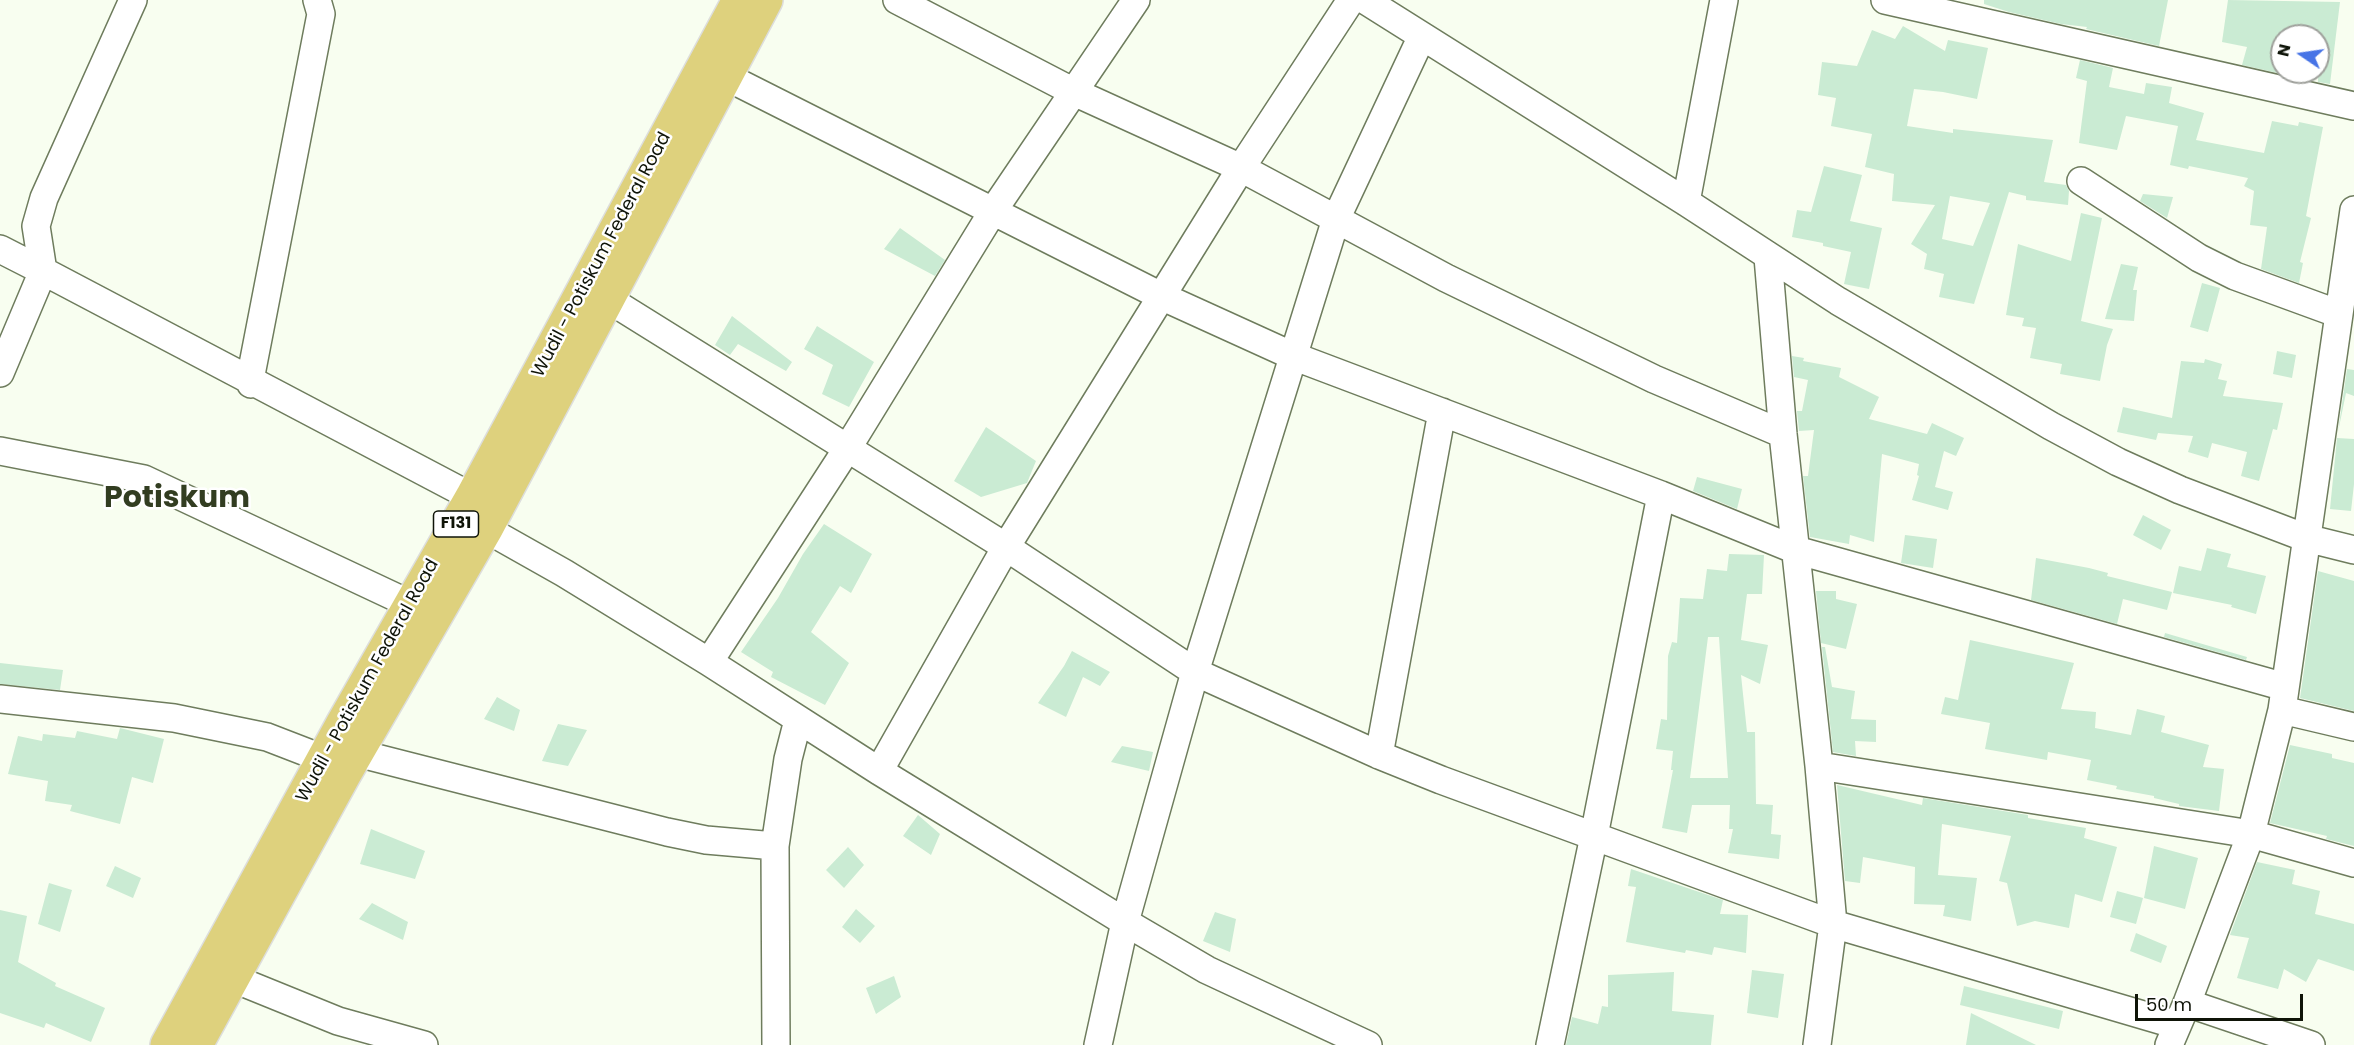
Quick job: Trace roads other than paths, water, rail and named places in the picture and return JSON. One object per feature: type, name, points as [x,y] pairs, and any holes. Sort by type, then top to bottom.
[{"type":"main road","name":"Wudil - Potiskum Federal Road","points":[[167,1045],[410,604],[472,497],[739,0]]},
{"type":"main road","name":"Wudil - Potiskum Federal Road","points":[[196,1045],[357,753],[486,529],[766,0]]},
{"type":"street","points":[[0,373],[43,271],[36,226],[44,198],[133,0]]},
{"type":"street","points":[[250,382],[321,14],[317,0]]},
{"type":"street","points":[[897,0],[1074,92],[1241,168],[1446,278],[1654,379],[1783,434]]},
{"type":"street","points":[[709,662],[847,449],[993,211],[1136,0]]},
{"type":"street","points":[[879,771],[1006,547],[1241,168],[1351,0]]},
{"type":"street","points":[[1365,0],[1686,202],[1838,301],[2050,426],[2118,462],[2180,490],[2306,538],[2354,550]]},
{"type":"street","points":[[1686,202],[1724,0]]},
{"type":"street","points":[[1885,0],[2354,106]]},
{"type":"street","points":[[1098,1045],[1125,922],[1195,672],[1336,219],[1422,36]]},
{"type":"street","points":[[724,76],[1161,296],[1293,356],[1661,495],[1796,550],[2284,698],[2354,727]]},
{"type":"street","points":[[2081,181],[2199,258],[2343,330]]},
{"type":"street","points":[[2177,1024],[2251,834],[2284,698],[2306,538],[2343,330],[2354,210]]},
{"type":"street","points":[[0,249],[472,497],[486,529],[564,573],[709,662],[879,771],[1125,922],[1207,970],[1368,1045]]},
{"type":"street","points":[[1768,257],[1783,434],[1819,766],[1833,924],[1817,1045]]},
{"type":"street","points":[[608,299],[1006,547],[1195,672],[1379,755],[1493,801],[1833,924],[2177,1024],[2310,1045]]},
{"type":"street","points":[[1379,755],[1442,412]]},
{"type":"street","points":[[0,451],[144,479],[410,604]]},
{"type":"street","points":[[1550,1045],[1661,495]]},
{"type":"street","points":[[0,699],[174,718],[267,737],[324,759]]},
{"type":"street","points":[[776,1045],[775,846],[788,759],[798,720]]},
{"type":"street","points":[[357,753],[667,832],[706,840],[775,846]]},
{"type":"street","points":[[1819,766],[2251,834],[2354,863]]},
{"type":"street","points":[[232,978],[338,1021],[424,1045]]},
{"type":"district","name":"Potiskum","points":[[177,499]]}]
